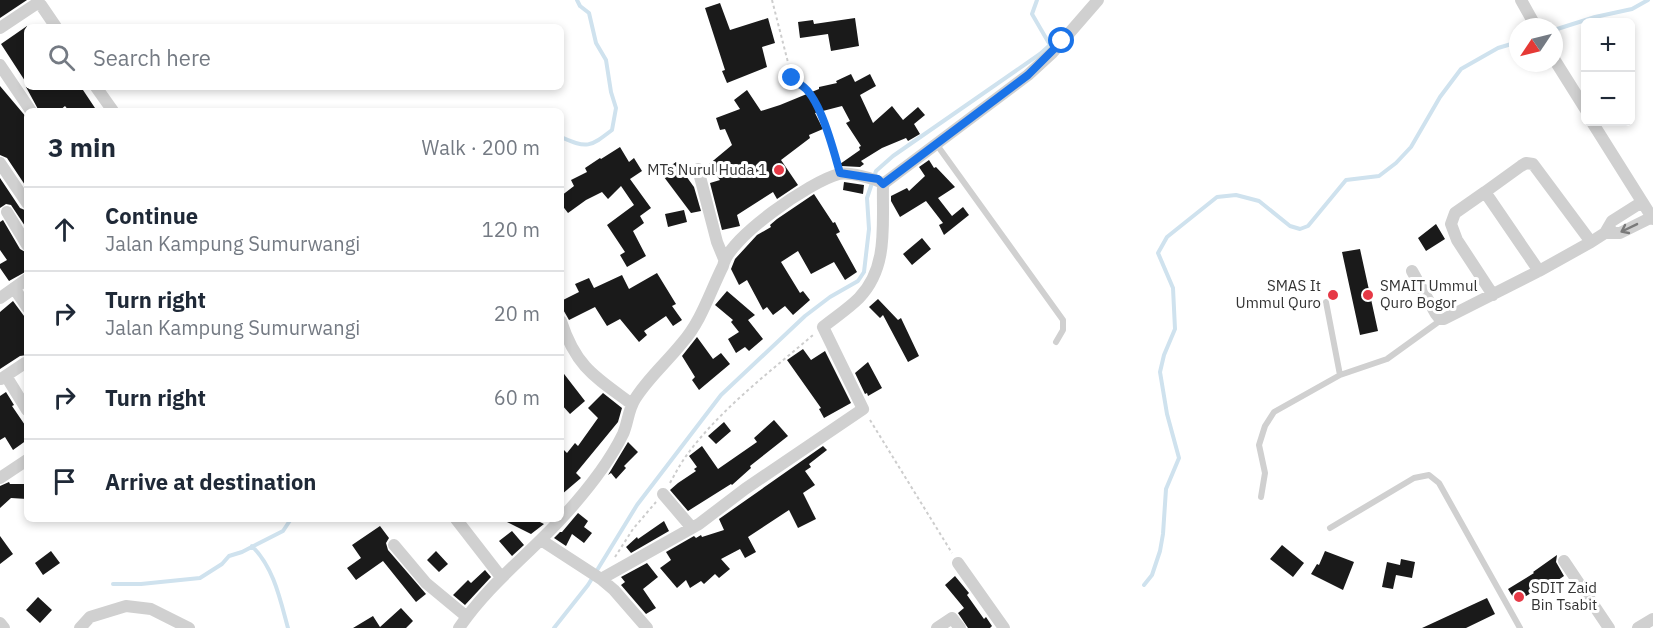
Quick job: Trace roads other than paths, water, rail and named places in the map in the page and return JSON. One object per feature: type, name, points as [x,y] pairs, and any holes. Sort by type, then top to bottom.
[{"type":"street","points":[[880,182],[937,145],[1041,64],[1098,0]]},
{"type":"street","points":[[1521,0],[1531,18]]},
{"type":"street","points":[[0,28],[36,4],[41,5],[54,24]]},
{"type":"street","points":[[0,65],[29,108]]},
{"type":"street","points":[[1562,72],[1581,102]]},
{"type":"street","points":[[98,90],[111,108]]},
{"type":"street","points":[[1594,126],[1652,218],[1620,233],[1605,233]]},
{"type":"street","points":[[0,163],[24,199]]},
{"type":"street","points":[[1493,295],[1457,240],[1451,224],[1455,213],[1521,166],[1527,163],[1533,164],[1591,242]]},
{"type":"street","points":[[564,516],[579,500],[610,456],[623,433],[632,404],[644,385],[682,344],[695,325],[723,266],[724,259],[717,242],[698,169]]},
{"type":"street","points":[[724,259],[740,239],[798,193],[819,181],[840,173],[880,182]]},
{"type":"street","points":[[595,575],[692,528],[863,409],[823,327],[858,299],[869,286],[877,271],[882,252],[880,182]]},
{"type":"street","points":[[1485,192],[1539,271]]},
{"type":"street","points":[[1412,271],[1436,314],[1442,320],[1591,242],[1605,233],[1612,221],[1642,202]]},
{"type":"street","points":[[24,204],[3,214],[24,241]]},
{"type":"street","points":[[0,298],[24,281]]},
{"type":"street","points":[[14,288],[24,303]]},
{"type":"street","points":[[564,331],[585,368],[632,404]]},
{"type":"street","points":[[24,364],[3,378],[24,407]]},
{"type":"street","points":[[0,478],[24,462]]},
{"type":"street","points":[[663,494],[692,528]]},
{"type":"street","points":[[458,522],[501,577]]},
{"type":"street","points":[[459,628],[501,577],[558,522]]},
{"type":"street","points":[[541,540],[595,575],[647,628]]},
{"type":"street","points":[[393,545],[426,583],[467,617]]},
{"type":"street","points":[[1564,561],[1610,628]]},
{"type":"street","points":[[958,563],[1004,628]]},
{"type":"street","points":[[80,628],[90,617],[126,606],[151,609],[189,628]]},
{"type":"street","points":[[937,628],[952,618],[960,628]]},
{"type":"street","points":[[1638,628],[1653,619]]},
{"type":"street","points":[[0,623],[4,628]]},
{"type":"lane","points":[[937,145],[1063,320],[1063,330],[1056,342]]},
{"type":"lane","points":[[1326,302],[1340,375]]},
{"type":"lane","points":[[1261,497],[1264,473],[1259,445],[1269,419],[1282,406],[1340,375],[1387,359],[1442,320]]},
{"type":"lane","points":[[1330,528],[1414,478],[1429,475],[1439,483],[1521,628]]},
{"type":"waterway","points":[[564,138],[583,145],[593,143],[612,130],[616,108],[606,60],[596,43],[589,13],[580,6],[577,0]]},
{"type":"waterway","points":[[554,628],[588,585],[637,505],[721,395],[805,316],[830,297],[858,281],[864,272],[869,229],[867,198],[876,171],[893,156],[1050,45],[1032,14],[1037,0]]},
{"type":"waterway","points":[[1563,27],[1632,9],[1648,0]]},
{"type":"waterway","points":[[1144,585],[1152,575],[1160,551],[1166,489],[1179,458],[1167,414],[1160,372],[1164,355],[1175,329],[1173,288],[1158,253],[1167,237],[1217,197],[1236,195],[1259,201],[1290,226],[1300,229],[1308,226],[1346,180],[1379,176],[1396,163],[1411,147],[1440,97],[1461,69],[1498,48],[1509,45]]},
{"type":"waterway","points":[[113,584],[141,584],[200,578],[222,564],[229,556],[242,552],[283,531],[289,522]]},
{"type":"waterway","points":[[252,546],[271,574],[288,628]]},
{"type":"place","name":"MTs Nurul Huda 1","points":[[779,170]]},
{"type":"place","name":"SMAS It Ummul Quro","points":[[1333,295]]},
{"type":"place","name":"SMAIT Ummul Quro Bogor","points":[[1368,295]]},
{"type":"place","name":"SDIT Zaid Bin Tsabit","points":[[1519,597]]}]
